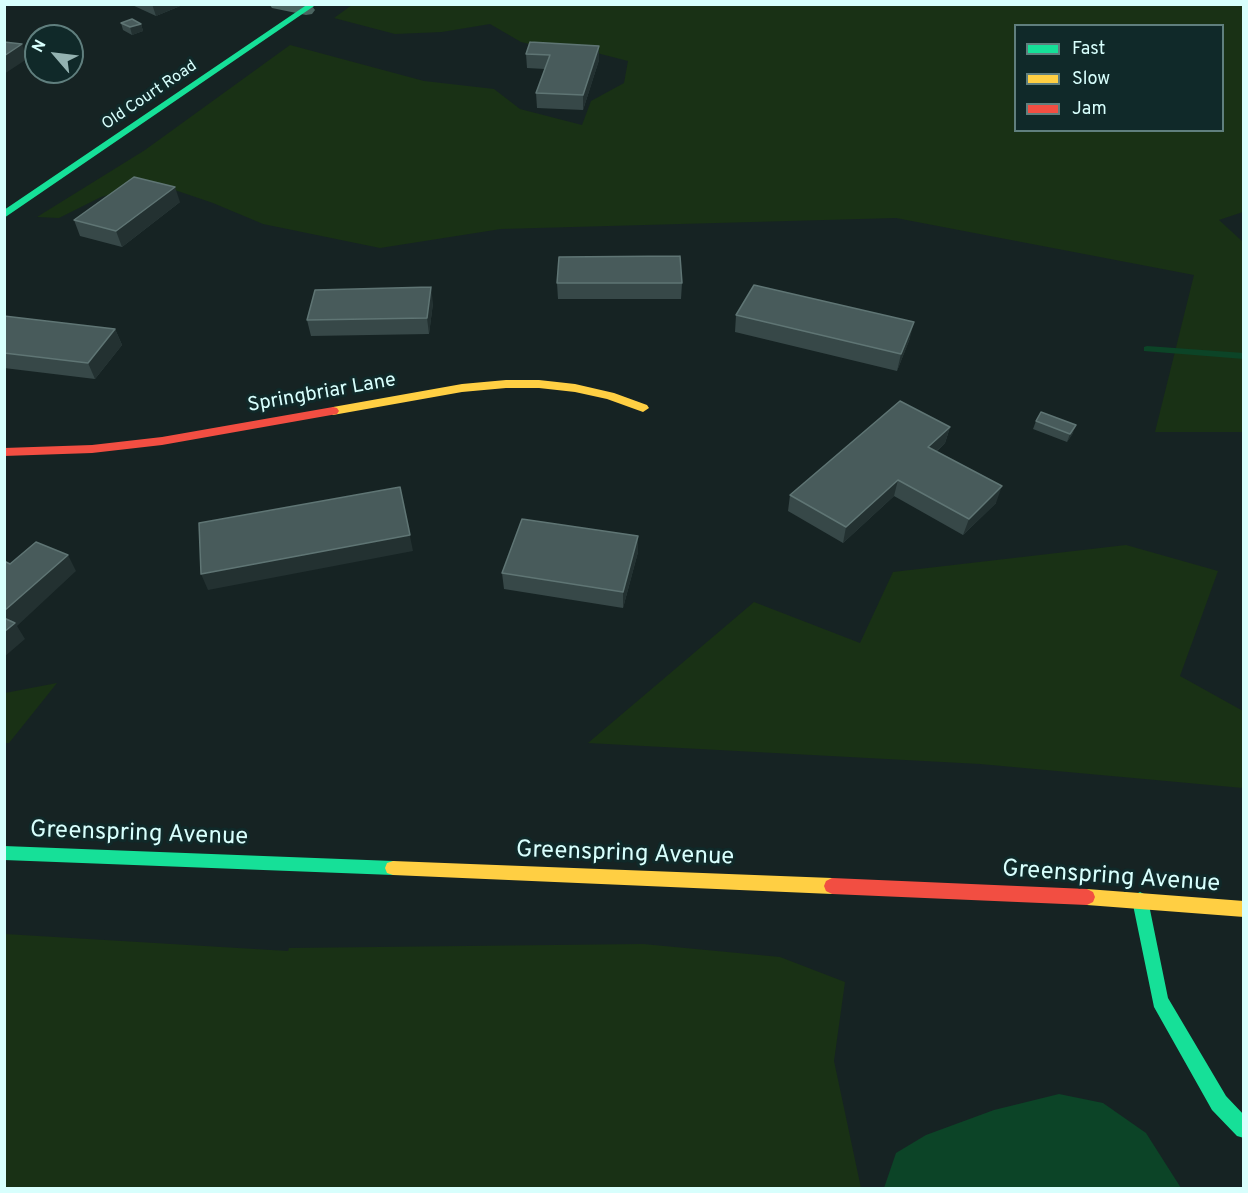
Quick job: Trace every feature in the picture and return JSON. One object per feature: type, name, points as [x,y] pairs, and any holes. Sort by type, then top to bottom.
[{"type":"main road","name":"Old Court Road","points":[[4,215],[310,7]]},
{"type":"main road","name":"Springbriar Lane","points":[[4,452],[92,449],[162,441],[462,388],[506,384],[538,384],[575,388],[610,396],[643,408]]},
{"type":"main road","name":"Greenspring Avenue","points":[[4,853],[1140,900],[1244,909]]},
{"type":"main road","points":[[1140,900],[1160,1001],[1188,1053],[1220,1103],[1244,1129]]},
{"type":"street","points":[[278,4],[310,7]]},
{"type":"shaded area","points":[[352,5],[1243,5],[1243,212],[1219,220],[1243,242],[1243,432],[1155,432],[1194,275],[896,218],[501,229],[380,248],[263,224],[213,203],[154,183],[101,197],[59,218],[37,217],[145,150],[290,45],[424,81],[494,89],[520,109],[582,125],[591,101],[624,83],[628,61],[585,50],[554,50],[521,42],[490,24],[442,32],[395,34],[334,18]]},
{"type":"shaded area","points":[[1126,545],[1218,571],[1180,676],[1243,711],[1243,788],[980,764],[588,743],[754,602],[860,643],[893,572]]},
{"type":"shaded area","points":[[57,683],[9,743],[5,743],[5,693]]},
{"type":"shaded area","points":[[5,934],[288,951],[289,948],[643,944],[780,957],[845,982],[834,1061],[861,1188],[5,1188]]},
{"type":"shaded area","points":[[1059,1094],[1103,1103],[1146,1133],[1181,1188],[884,1188],[896,1153],[926,1135],[994,1110]]},
{"type":"building","points":[[132,19],[141,24],[130,27],[121,23]]},
{"type":"building","points":[[4,42],[22,44],[4,56]]},
{"type":"building","points":[[530,42],[599,46],[583,95],[536,93],[550,55],[526,54]]},
{"type":"building","points":[[134,177],[175,187],[116,231],[74,220]]},
{"type":"building","points":[[680,256],[682,283],[557,283],[559,257]]},
{"type":"building","points":[[754,285],[914,322],[901,354],[736,315]]},
{"type":"building","points":[[431,287],[427,318],[307,320],[315,290]]},
{"type":"building","points":[[4,316],[115,329],[88,363],[4,353]]},
{"type":"building","points":[[900,401],[950,427],[928,447],[1002,486],[969,519],[898,480],[846,527],[790,495]]},
{"type":"building","points":[[1041,412],[1076,425],[1070,434],[1036,421]]},
{"type":"building","points":[[400,487],[410,535],[201,574],[199,523]]},
{"type":"building","points":[[522,519],[638,536],[623,592],[502,573]]},
{"type":"building","points":[[36,542],[68,555],[4,611],[4,561],[10,564]]},
{"type":"building","points":[[4,618],[15,623],[4,632]]},
{"type":"waterway","points":[[1147,349],[1244,356]]},
{"type":"traffic: fast","points":[[4,215],[314,4]]},
{"type":"traffic: fast","points":[[4,853],[393,868]]},
{"type":"traffic: fast","points":[[1140,900],[1160,1001],[1219,1103],[1244,1129]]},
{"type":"traffic: slow","points":[[333,411],[462,388],[506,384],[539,384],[575,388],[610,396],[643,408]]},
{"type":"traffic: slow","points":[[393,868],[832,886]]},
{"type":"traffic: slow","points":[[1087,897],[1244,909]]},
{"type":"traffic: jam","points":[[4,452],[92,449],[162,441],[333,411]]},
{"type":"traffic: jam","points":[[832,886],[1087,897]]}]
